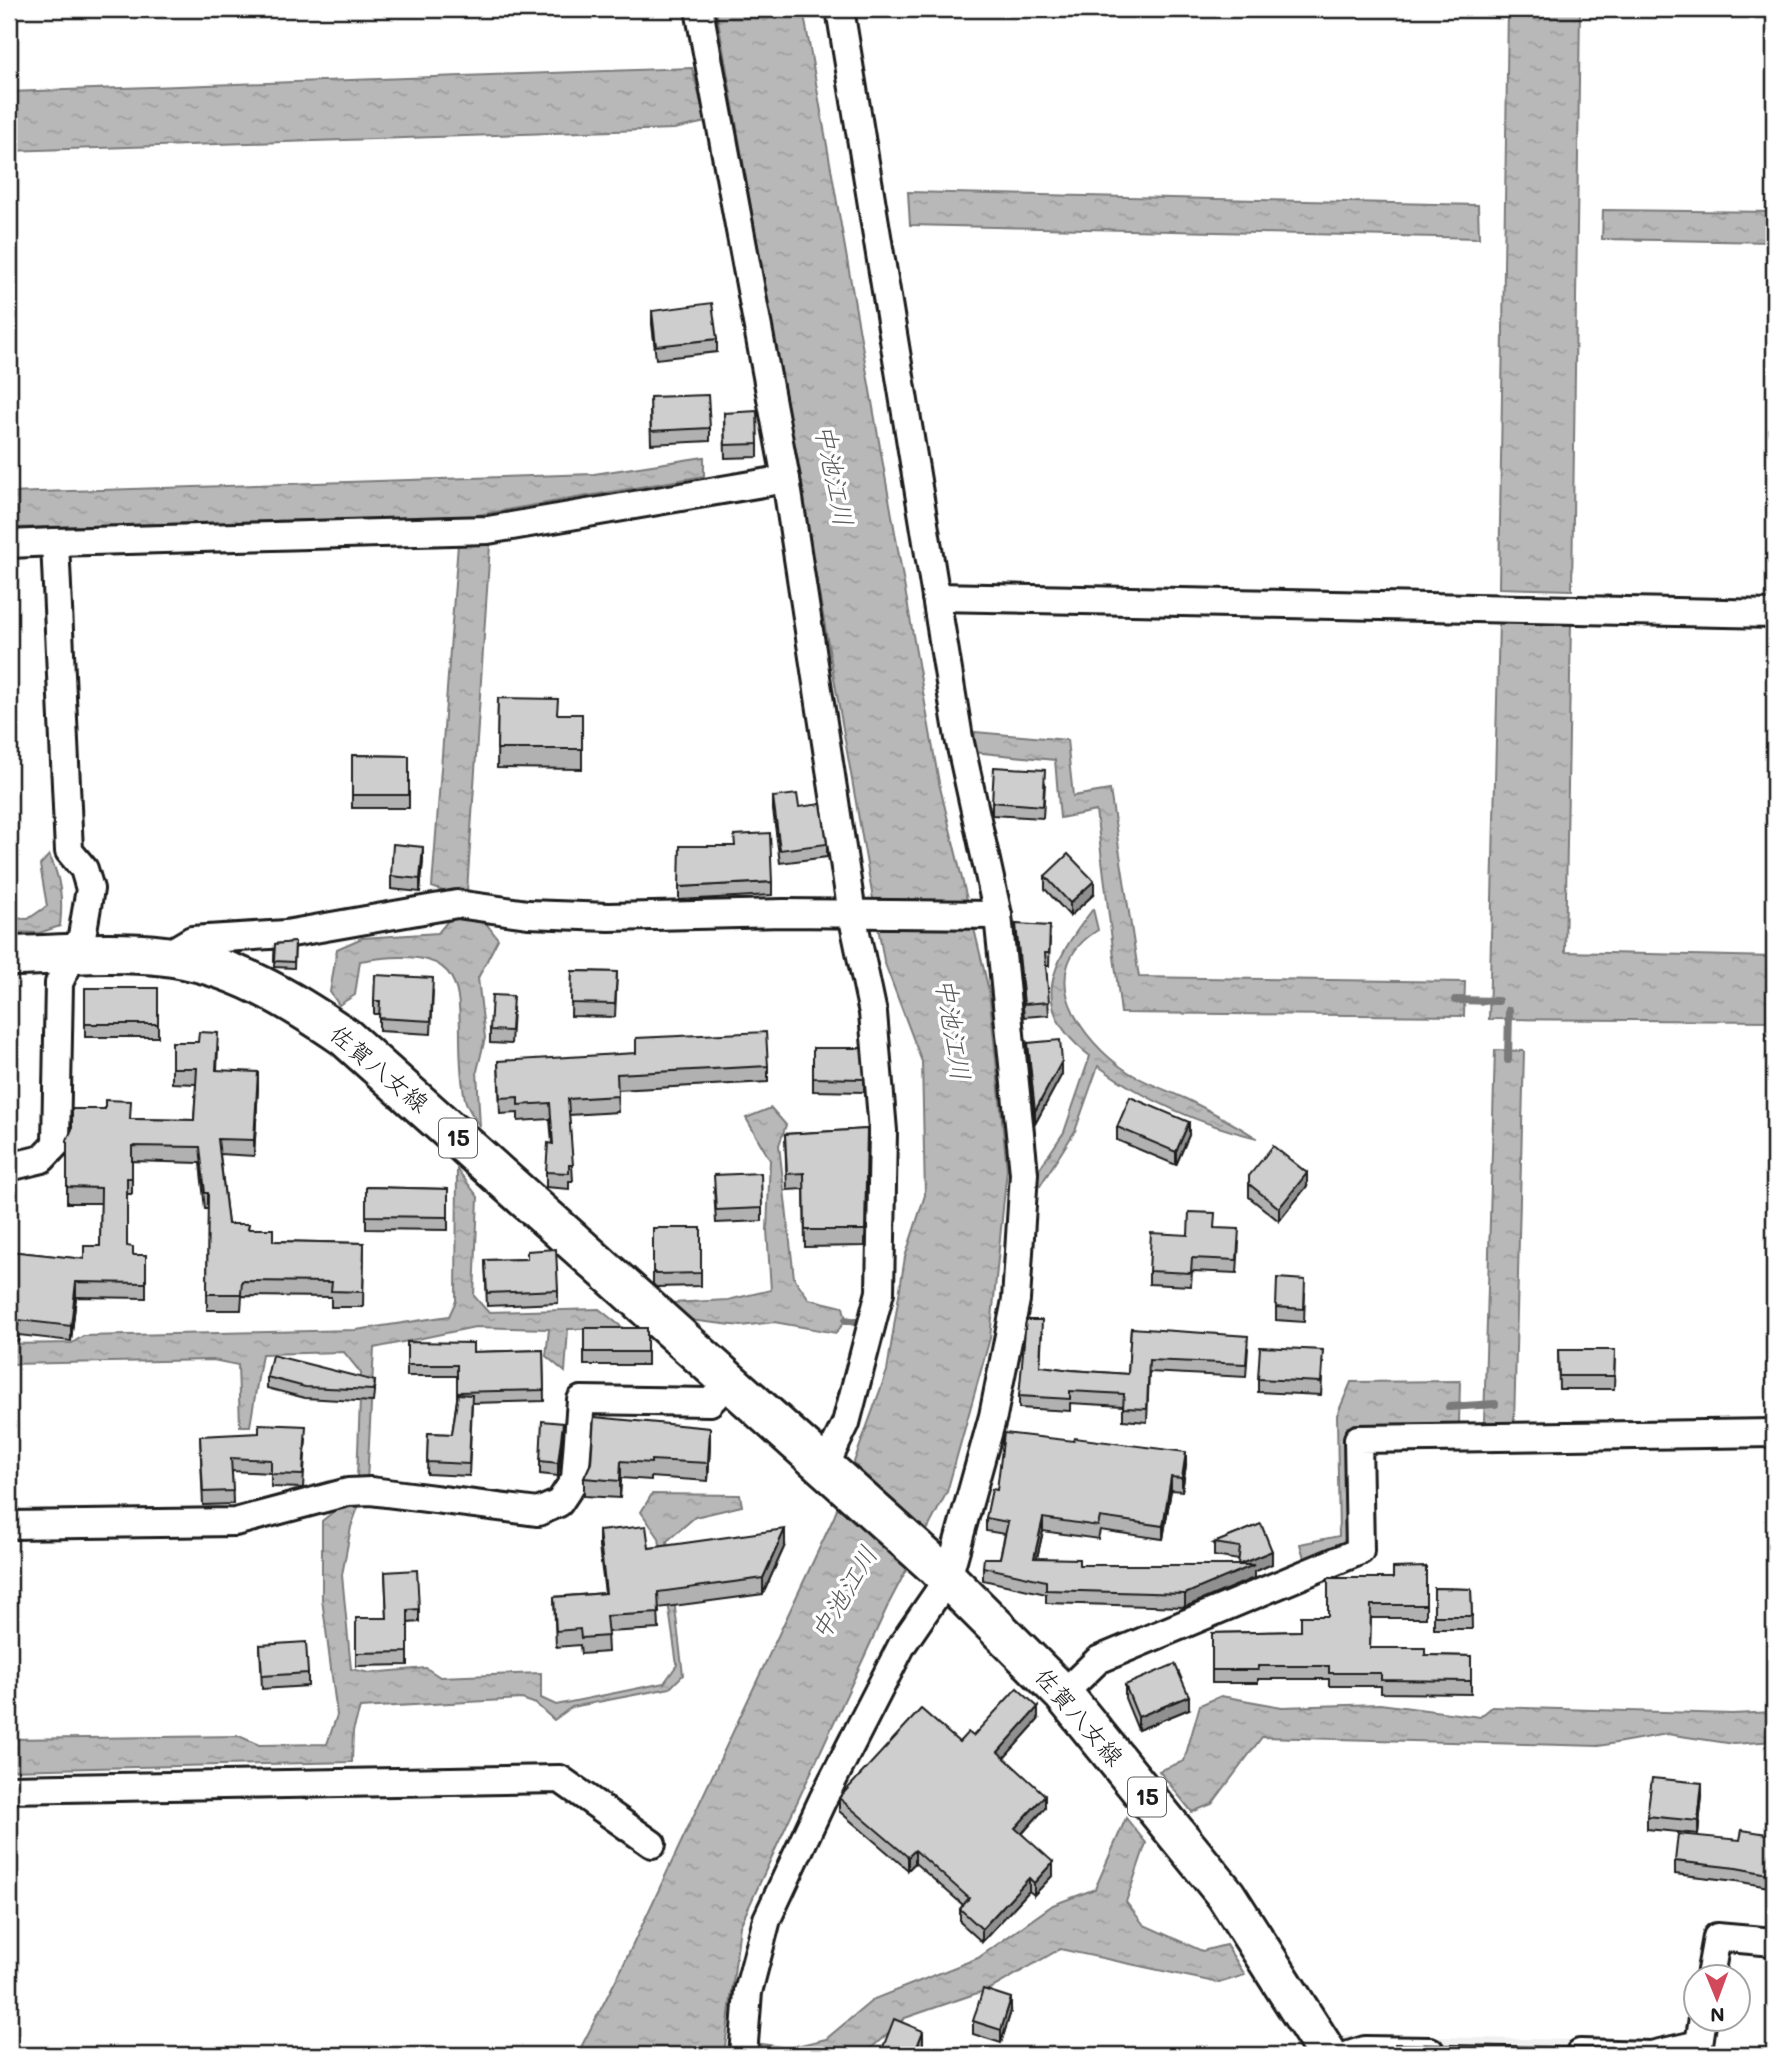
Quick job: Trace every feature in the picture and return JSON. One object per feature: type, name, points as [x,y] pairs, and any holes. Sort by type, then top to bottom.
[{"type":"main road","name":"佐賀八女線","points":[[9,956],[165,956],[211,966],[261,985],[345,1037],[831,1471]]},
{"type":"main road","name":"15","points":[[831,1471],[941,1572]]},
{"type":"main road","name":"佐賀八女線","points":[[941,1572],[1063,1694],[1226,1895],[1328,2055]]},
{"type":"street","points":[[698,9],[786,479],[852,914],[873,1013],[883,1131],[880,1292],[831,1471]]},
{"type":"street","points":[[743,2055],[748,1993],[767,1919],[822,1799],[941,1572],[993,1416],[1016,1300],[1024,1173],[993,915],[959,738],[839,9]]},
{"type":"street","points":[[9,544],[488,530],[786,479]]},
{"type":"street","points":[[9,1167],[42,1159],[56,1144],[59,983],[82,936],[90,889],[84,869],[69,851],[55,542]]},
{"type":"street","points":[[936,597],[1774,614]]},
{"type":"street","points":[[165,956],[192,940],[286,934],[463,904],[528,914],[609,917],[993,915]]},
{"type":"street","points":[[9,1525],[235,1522],[360,1492],[538,1512],[559,1503],[575,1479],[581,1400],[710,1402],[731,1380]]},
{"type":"street","points":[[1063,1694],[1098,1660],[1360,1551],[1358,1439],[1774,1433]]},
{"type":"street","points":[[9,1789],[560,1779],[652,1844]]},
{"type":"street","points":[[1713,1962],[1717,1937],[1774,1942]]},
{"type":"street","points":[[1556,2053],[1651,2055],[1699,2044],[1701,2032]]},
{"type":"street","points":[[1349,2055],[1365,2050],[1461,2051]]},
{"type":"shaded area","points":[[1342,2035],[1661,2042],[1662,2055],[1351,2055]]},
{"type":"water","name":"中池江川","points":[[716,9],[803,9],[939,783],[989,991],[1007,1169],[990,1338],[947,1492],[889,1603],[740,1926],[724,2055],[577,2055],[622,1968],[834,1517],[887,1371],[905,1257],[925,1195],[922,1062],[884,961]]},
{"type":"water","points":[[1508,9],[1580,9],[1572,590],[1499,588]]},
{"type":"water","points":[[692,68],[706,122],[674,129],[9,151],[9,92]]},
{"type":"water","points":[[908,192],[1478,205],[1479,238],[910,225]]},
{"type":"water","points":[[1603,210],[1774,212],[1774,242],[1602,239]]},
{"type":"water","points":[[704,457],[704,476],[477,515],[478,543],[490,545],[467,891],[464,894],[498,939],[478,978],[485,1038],[477,1071],[480,1127],[465,1099],[459,1012],[456,990],[448,972],[431,961],[403,957],[360,961],[355,995],[339,1005],[330,992],[337,949],[362,938],[438,933],[452,916],[459,897],[432,887],[458,544],[470,543],[469,516],[9,528],[9,493],[594,474]]},
{"type":"water","points":[[1499,621],[1571,623],[1565,952],[1774,957],[1774,1021],[1489,1019]]},
{"type":"water","points":[[975,732],[1067,740],[1073,796],[1110,790],[1139,977],[1465,982],[1464,1016],[1121,1013],[1096,811],[1060,818],[1055,760],[973,752]]},
{"type":"water","points":[[49,855],[60,889],[60,926],[39,933],[9,932],[9,918],[28,919],[47,906],[40,865]]},
{"type":"water","points":[[1093,909],[1098,930],[1078,946],[1068,965],[1066,984],[1070,1004],[1080,1024],[1093,1042],[1128,1072],[1204,1108],[1257,1138],[1174,1110],[1135,1090],[1098,1066],[1075,1131],[1040,1186],[1032,1180],[1064,1132],[1090,1056],[1070,1038],[1058,1020],[1052,1002],[1052,984],[1066,947]]},
{"type":"water","points":[[1495,1050],[1524,1051],[1514,1423],[1484,1422]]},
{"type":"water","points":[[771,1108],[786,1125],[779,1145],[794,1278],[809,1299],[843,1307],[846,1320],[836,1333],[774,1322],[741,1326],[689,1320],[669,1303],[728,1300],[771,1290],[767,1230],[770,1160],[746,1118]]},
{"type":"water","points":[[457,1169],[478,1197],[474,1296],[488,1312],[599,1309],[623,1328],[568,1329],[565,1372],[546,1356],[549,1329],[475,1327],[374,1348],[367,1482],[351,1527],[342,1575],[351,1669],[370,1673],[426,1668],[440,1677],[541,1673],[541,1698],[556,1705],[664,1683],[677,1665],[659,1538],[641,1512],[652,1494],[740,1495],[742,1506],[695,1517],[667,1541],[683,1675],[670,1688],[572,1707],[554,1720],[536,1704],[522,1699],[360,1708],[353,1731],[352,1762],[9,1770],[9,1739],[239,1736],[259,1745],[327,1744],[337,1715],[322,1599],[322,1521],[349,1499],[357,1478],[361,1373],[344,1352],[262,1354],[250,1426],[240,1426],[238,1365],[213,1360],[9,1364],[9,1344],[72,1343],[83,1336],[356,1330],[449,1316],[456,1301]]},
{"type":"water","points":[[1460,1381],[1459,1424],[1347,1427],[1350,1535],[1347,1548],[1304,1558],[1300,1544],[1339,1536],[1337,1415],[1351,1382]]},
{"type":"water","points":[[1221,1696],[1282,1707],[1380,1704],[1480,1717],[1492,1707],[1732,1714],[1774,1712],[1774,1741],[1734,1744],[1667,1734],[1599,1746],[1262,1737],[1212,1804],[1192,1812],[1159,1771],[1184,1761],[1200,1705]]},
{"type":"water","points":[[1126,1818],[1146,1843],[1126,1902],[1144,1925],[1202,1951],[1226,1945],[1245,1975],[1219,1983],[1060,1949],[992,1988],[905,2018],[869,2050],[868,2055],[760,2055],[761,2044],[788,2048],[826,2039],[874,1999],[978,1958],[1053,1905],[1095,1889]]},
{"type":"building","points":[[712,303],[717,339],[656,346],[652,311]]},
{"type":"building","points":[[708,395],[710,428],[651,431],[650,397]]},
{"type":"building","points":[[757,411],[758,444],[725,445],[724,413]]},
{"type":"building","points":[[498,698],[558,699],[557,714],[582,714],[582,749],[497,749]]},
{"type":"building","points":[[352,755],[409,756],[409,795],[352,795]]},
{"type":"building","points":[[994,767],[1045,770],[1043,806],[992,802]]},
{"type":"building","points":[[797,794],[799,807],[821,804],[827,844],[780,850],[773,797]]},
{"type":"building","points":[[770,833],[772,882],[679,887],[680,846],[735,846],[734,835]]},
{"type":"building","points":[[393,844],[423,847],[420,879],[391,876]]},
{"type":"building","points":[[1068,854],[1094,881],[1070,903],[1045,876]]},
{"type":"building","points":[[1016,924],[1050,926],[1049,953],[1045,953],[1049,1002],[1024,1004]]},
{"type":"building","points":[[295,942],[294,962],[274,961],[275,944]]},
{"type":"building","points":[[572,971],[617,972],[615,1004],[571,1003]]},
{"type":"building","points":[[375,975],[433,978],[431,1021],[379,1018],[380,1001],[374,1001]]},
{"type":"building","points":[[85,988],[158,988],[158,1024],[85,1024]]},
{"type":"building","points":[[492,995],[513,996],[511,1031],[490,1030]]},
{"type":"building","points":[[199,1032],[218,1033],[216,1070],[258,1072],[254,1140],[218,1139],[228,1224],[249,1224],[248,1229],[273,1229],[273,1241],[364,1243],[363,1292],[331,1291],[332,1282],[242,1281],[241,1294],[207,1294],[208,1193],[205,1193],[200,1147],[132,1146],[132,1178],[127,1178],[127,1246],[133,1247],[133,1255],[146,1255],[146,1283],[76,1282],[71,1326],[19,1320],[18,1326],[9,1325],[9,1251],[84,1259],[84,1246],[100,1246],[101,1188],[67,1187],[67,1140],[72,1129],[72,1109],[105,1109],[105,1100],[131,1101],[130,1119],[194,1120],[197,1068],[172,1068],[172,1042],[198,1042]]},
{"type":"building","points":[[766,1032],[768,1066],[617,1074],[618,1096],[568,1099],[573,1165],[569,1165],[569,1173],[546,1172],[548,1143],[553,1144],[550,1103],[518,1105],[518,1097],[500,1098],[498,1061],[636,1053],[636,1038]]},
{"type":"building","points":[[1060,1040],[1062,1061],[1035,1111],[1028,1043]]},
{"type":"building","points":[[813,1048],[861,1048],[864,1079],[813,1078]]},
{"type":"building","points":[[1130,1097],[1189,1122],[1176,1152],[1117,1127]]},
{"type":"building","points":[[867,1129],[865,1230],[805,1230],[804,1173],[787,1174],[785,1134]]},
{"type":"building","points":[[1273,1146],[1307,1173],[1279,1208],[1249,1184],[1249,1176]]},
{"type":"building","points":[[761,1173],[762,1208],[716,1210],[714,1175]]},
{"type":"building","points":[[366,1187],[448,1189],[448,1217],[366,1216]]},
{"type":"building","points":[[1189,1212],[1215,1213],[1214,1228],[1239,1229],[1237,1260],[1192,1258],[1191,1273],[1149,1271],[1151,1233],[1188,1235]]},
{"type":"building","points":[[653,1228],[701,1228],[701,1273],[656,1274],[653,1271]]},
{"type":"building","points":[[556,1249],[558,1290],[487,1293],[485,1260],[527,1259],[527,1251]]},
{"type":"building","points":[[1277,1278],[1305,1280],[1304,1309],[1276,1307]]},
{"type":"building","points":[[1026,1320],[1042,1320],[1040,1366],[1128,1374],[1131,1328],[1248,1336],[1246,1364],[1149,1360],[1147,1409],[1123,1408],[1124,1394],[1070,1391],[1070,1399],[1019,1396]]},
{"type":"building","points":[[584,1328],[647,1328],[647,1352],[584,1352]]},
{"type":"building","points":[[407,1342],[473,1343],[473,1352],[543,1350],[544,1390],[457,1392],[457,1365],[407,1365]]},
{"type":"building","points":[[1260,1347],[1323,1350],[1321,1382],[1258,1379]]},
{"type":"building","points":[[1558,1350],[1615,1350],[1614,1376],[1559,1376]]},
{"type":"building","points":[[272,1355],[375,1381],[373,1390],[305,1387],[267,1377]]},
{"type":"building","points":[[458,1394],[472,1395],[469,1464],[427,1462],[428,1433],[452,1434]]},
{"type":"building","points":[[594,1417],[710,1428],[708,1463],[621,1461],[620,1481],[584,1478],[591,1463]]},
{"type":"building","points":[[542,1421],[563,1423],[558,1463],[540,1461]]},
{"type":"building","points":[[259,1424],[306,1426],[303,1475],[271,1474],[271,1460],[231,1458],[233,1491],[203,1492],[200,1436],[259,1433]]},
{"type":"building","points":[[1004,1433],[1074,1441],[1075,1438],[1186,1452],[1182,1478],[1171,1477],[1163,1526],[1100,1517],[1098,1526],[1043,1518],[1034,1558],[1079,1559],[1079,1565],[1254,1565],[1185,1594],[1046,1590],[1046,1581],[983,1567],[984,1558],[1000,1558],[1008,1522],[986,1518],[992,1489],[997,1490]]},
{"type":"building","points":[[1261,1524],[1272,1551],[1238,1565],[1240,1547],[1214,1543]]},
{"type":"building","points":[[646,1526],[649,1548],[785,1529],[763,1578],[658,1592],[659,1613],[606,1616],[608,1636],[581,1638],[580,1629],[556,1631],[554,1597],[606,1593],[599,1531]]},
{"type":"building","points":[[1426,1567],[1426,1605],[1371,1605],[1370,1648],[1425,1648],[1425,1655],[1471,1656],[1471,1681],[1381,1680],[1381,1673],[1329,1673],[1329,1666],[1258,1666],[1258,1670],[1212,1670],[1212,1633],[1301,1631],[1301,1616],[1328,1616],[1328,1578],[1393,1578],[1393,1568]]},
{"type":"building","points":[[417,1570],[419,1609],[408,1610],[408,1652],[356,1653],[356,1618],[387,1618],[385,1572]]},
{"type":"building","points":[[1434,1588],[1471,1589],[1472,1616],[1434,1616]]},
{"type":"building","points":[[306,1642],[308,1673],[262,1676],[260,1645]]},
{"type":"building","points":[[1175,1664],[1189,1696],[1138,1717],[1125,1685]]},
{"type":"building","points":[[1017,1688],[1038,1707],[998,1752],[1045,1795],[1015,1828],[1053,1862],[1034,1883],[1029,1878],[982,1929],[960,1909],[969,1898],[915,1850],[908,1857],[839,1798],[921,1709],[959,1742],[968,1732],[973,1736]]},
{"type":"building","points":[[1652,1778],[1702,1783],[1698,1821],[1647,1816]]},
{"type":"building","points":[[1742,1830],[1774,1835],[1774,1875],[1675,1861],[1678,1834],[1740,1840]]},
{"type":"building","points":[[983,1989],[1011,1998],[1001,2030],[973,2021]]},
{"type":"building","points":[[894,2019],[923,2031],[915,2052],[927,2055],[880,2055]]},
{"type":"building","points":[[1395,2044],[1615,2048],[1615,2055],[1394,2055]]},
{"type":"waterway","points":[[1455,1000],[1498,1001]]},
{"type":"waterway","points":[[1508,1060],[1509,1010]]},
{"type":"waterway","points":[[846,1320],[861,1323]]},
{"type":"waterway","points":[[1449,1407],[1495,1404]]}]
